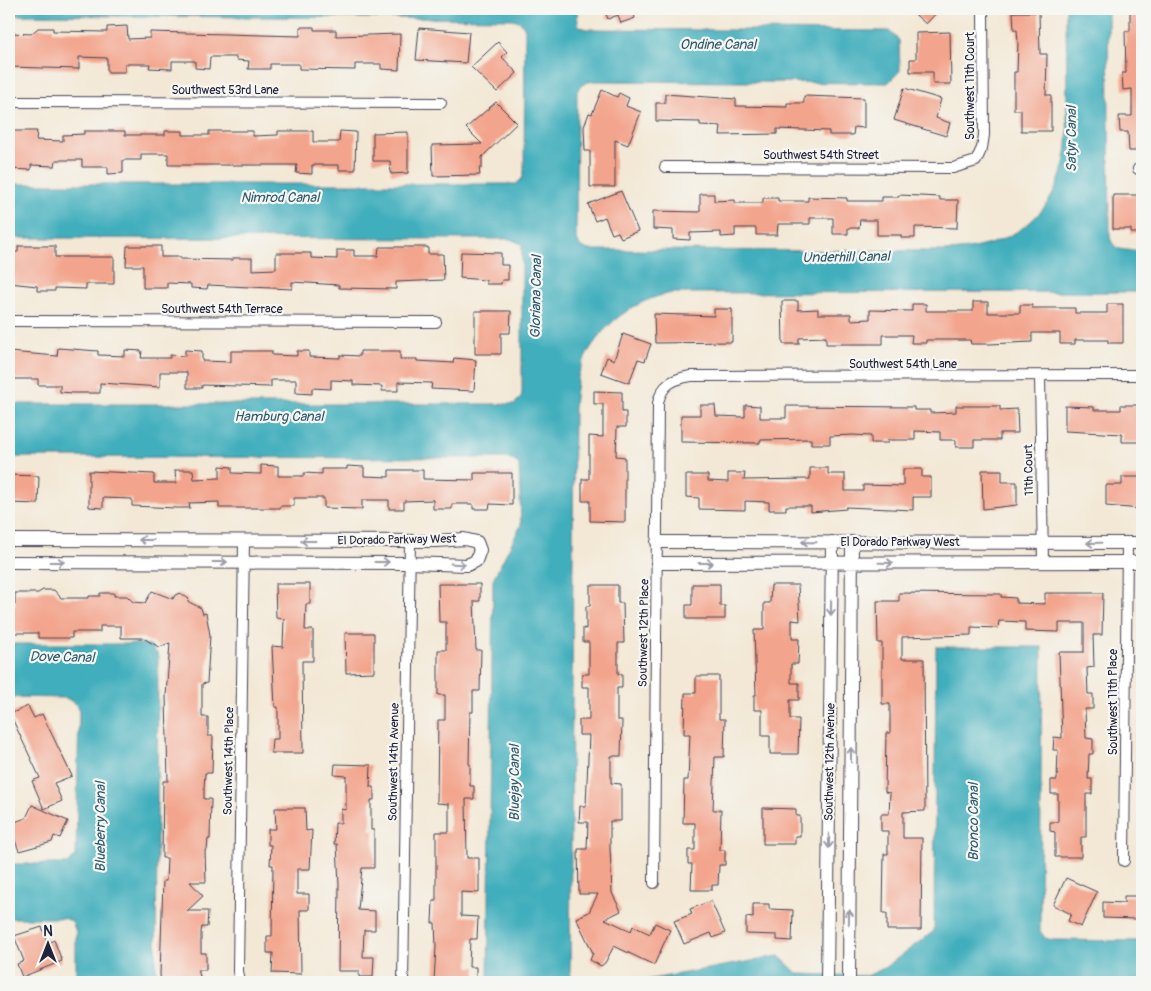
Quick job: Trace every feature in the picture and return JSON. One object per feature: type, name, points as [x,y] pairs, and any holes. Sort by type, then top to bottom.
[{"type":"street","name":"Southwest 11th Court","points":[[976,161],[982,148],[984,135],[983,9]]},
{"type":"street","name":"Southwest 53rd Lane","points":[[9,102],[441,103]]},
{"type":"street","name":"Southwest 54th Street","points":[[665,167],[953,168],[976,161]]},
{"type":"street","name":"Southwest 54th Terrace","points":[[9,321],[436,322]]},
{"type":"street","name":"Southwest 54th Lane","points":[[665,386],[673,380],[692,376],[1142,375]]},
{"type":"street","name":"11th Court","points":[[1040,376],[1043,563]]},
{"type":"street","name":"Southwest 12th Place","points":[[654,883],[658,403],[660,394],[665,386]]},
{"type":"street","name":"El Dorado Parkway West","points":[[9,540],[470,540],[476,542],[480,550],[476,561],[466,565],[409,562],[9,562]]},
{"type":"street","name":"Southwest 14th Place","points":[[240,982],[238,971],[244,540]]},
{"type":"street","name":"Southwest 14th Avenue","points":[[403,982],[410,541]]},
{"type":"street","name":"El Dorado Parkway West","points":[[657,542],[1142,543]]},
{"type":"street","name":"Southwest 12th Avenue","points":[[827,982],[832,542]]},
{"type":"street","name":"Southwest 12th Avenue","points":[[849,982],[852,542]]},
{"type":"street","name":"Southwest 11th Place","points":[[1124,861],[1127,543]]},
{"type":"street","name":"El Dorado Parkway West","points":[[657,563],[1142,562]]},
{"type":"water","points":[[9,9],[577,9],[578,25],[586,29],[889,31],[899,40],[900,71],[888,83],[587,82],[577,91],[576,238],[580,246],[588,250],[943,251],[986,245],[1006,238],[1023,228],[1038,215],[1050,199],[1059,180],[1067,145],[1066,9],[1108,9],[1110,237],[1115,246],[1122,250],[1142,250],[1142,292],[672,293],[642,303],[615,320],[603,332],[593,344],[579,373],[574,408],[570,982],[488,982],[493,579],[521,525],[519,464],[509,458],[9,457],[9,404],[514,404],[521,398],[522,392],[522,244],[510,239],[9,238],[9,184],[516,184],[522,179],[524,172],[525,29],[521,22],[513,19],[9,15]]},
{"type":"water","points":[[9,644],[142,644],[150,645],[158,655],[156,982],[76,982],[76,932],[72,921],[63,918],[9,918],[9,864],[67,864],[76,856],[79,711],[76,704],[66,698],[9,697]]},
{"type":"water","name":"Bronco Canal","points":[[936,647],[1042,647],[1040,931],[1045,938],[1053,940],[1142,941],[1142,982],[635,982],[779,956],[798,974],[867,976],[884,968],[934,931]]},
{"type":"building","points":[[604,9],[633,9],[635,18],[621,23],[618,15],[608,19]]},
{"type":"building","points":[[909,9],[940,9],[926,24]]},
{"type":"building","points":[[1130,9],[1142,9],[1142,151],[1129,151],[1128,132],[1120,132],[1119,116],[1132,116],[1132,89],[1123,90],[1122,73],[1126,73],[1125,31],[1130,31]]},
{"type":"building","points":[[1013,12],[1039,12],[1040,54],[1047,54],[1046,95],[1051,95],[1051,131],[1021,131],[1021,110],[1014,110],[1014,72],[1017,72],[1018,43],[1017,30],[1014,30]]},
{"type":"building","points":[[127,26],[128,39],[150,38],[150,32],[300,36],[300,27],[314,27],[314,30],[336,30],[336,36],[400,34],[399,70],[381,69],[381,64],[355,64],[355,70],[299,69],[299,64],[270,64],[270,69],[248,69],[249,61],[236,60],[236,57],[210,57],[209,69],[195,68],[195,61],[172,61],[172,69],[149,68],[150,64],[125,64],[125,72],[107,72],[107,58],[79,57],[79,69],[9,67],[10,33],[31,34],[38,28],[53,28],[53,31],[107,32],[107,27]]},
{"type":"building","points":[[419,28],[469,32],[466,63],[416,60]]},
{"type":"building","points":[[950,32],[951,84],[933,84],[933,72],[910,72],[910,59],[916,59],[916,33]]},
{"type":"building","points":[[498,42],[507,52],[502,57],[517,73],[497,92],[471,67]]},
{"type":"building","points":[[904,88],[941,99],[936,118],[950,123],[946,136],[894,120]]},
{"type":"building","points":[[602,90],[617,97],[619,93],[629,98],[626,106],[641,112],[628,145],[615,140],[615,187],[590,187],[590,151],[585,151],[584,127],[589,113],[592,114]]},
{"type":"building","points":[[665,94],[736,99],[736,106],[787,107],[787,103],[804,103],[804,96],[864,98],[864,128],[854,127],[853,135],[829,135],[829,131],[777,129],[777,134],[720,135],[721,126],[700,125],[700,122],[656,121],[656,103],[665,103]]},
{"type":"building","points":[[496,102],[517,123],[482,157],[482,168],[479,168],[480,175],[433,176],[432,145],[482,144],[466,128]]},
{"type":"building","points":[[9,131],[37,131],[36,140],[63,141],[63,135],[84,134],[84,131],[125,131],[125,135],[165,135],[165,131],[183,131],[183,135],[209,135],[209,131],[253,131],[253,136],[278,135],[278,131],[313,131],[313,142],[339,142],[340,131],[356,132],[355,170],[339,170],[339,165],[312,165],[312,174],[296,173],[297,165],[168,165],[168,154],[141,154],[141,160],[123,160],[123,173],[108,174],[108,167],[82,167],[82,160],[56,160],[55,166],[31,165],[31,170],[9,169]]},
{"type":"building","points":[[408,132],[408,173],[391,174],[390,161],[373,161],[373,133]]},
{"type":"building","points":[[621,191],[638,231],[621,238],[618,232],[612,234],[605,217],[595,221],[588,204]]},
{"type":"building","points":[[700,194],[714,194],[714,201],[735,200],[735,203],[763,203],[763,198],[778,198],[778,201],[808,201],[808,197],[847,198],[847,201],[882,201],[882,197],[899,197],[899,195],[940,197],[940,200],[958,200],[957,228],[915,227],[915,238],[901,238],[901,235],[877,235],[877,220],[860,220],[859,228],[848,228],[848,234],[833,234],[833,218],[810,218],[810,224],[778,224],[777,235],[756,235],[756,228],[735,228],[735,236],[721,237],[721,232],[690,233],[690,240],[673,239],[673,230],[653,229],[653,211],[700,212]]},
{"type":"building","points":[[1113,195],[1142,195],[1142,233],[1131,233],[1131,229],[1113,229]]},
{"type":"building","points":[[18,246],[55,246],[55,257],[114,257],[114,284],[86,284],[86,289],[55,288],[55,291],[37,291],[37,286],[9,283],[9,252],[18,252]]},
{"type":"building","points":[[127,246],[161,246],[161,257],[180,257],[180,259],[233,260],[233,258],[252,258],[252,270],[276,269],[276,253],[311,253],[311,258],[337,259],[337,250],[354,250],[354,256],[378,256],[379,247],[428,247],[428,254],[443,254],[444,280],[396,282],[396,289],[339,288],[339,285],[292,282],[292,289],[208,285],[207,289],[191,288],[191,284],[167,283],[167,288],[143,288],[143,266],[126,266]]},
{"type":"building","points":[[461,252],[501,253],[501,265],[508,265],[508,280],[502,280],[501,284],[486,284],[486,280],[460,278]]},
{"type":"building","points":[[782,301],[798,301],[798,310],[818,309],[818,314],[851,314],[851,320],[870,319],[870,310],[912,311],[912,304],[926,304],[926,311],[973,311],[973,302],[988,302],[988,313],[1020,313],[1020,305],[1032,305],[1032,308],[1075,308],[1075,313],[1107,313],[1107,304],[1123,304],[1123,343],[1108,343],[1108,340],[1075,340],[1075,344],[1060,344],[1060,333],[1032,333],[1032,342],[989,344],[971,344],[970,340],[926,340],[926,343],[911,343],[912,335],[883,335],[883,344],[826,344],[826,337],[799,338],[799,344],[783,344]]},
{"type":"building","points":[[714,309],[732,309],[732,342],[655,343],[654,314],[714,316]]},
{"type":"building","points":[[475,311],[511,311],[510,333],[501,333],[501,354],[475,354]]},
{"type":"building","points":[[623,334],[651,344],[645,361],[638,359],[629,383],[601,373],[607,357],[614,360]]},
{"type":"building","points":[[58,348],[98,351],[98,355],[125,356],[125,350],[142,351],[141,358],[170,358],[170,355],[185,356],[185,350],[202,351],[202,361],[231,362],[231,351],[272,351],[272,355],[297,356],[297,351],[309,351],[309,357],[340,358],[340,355],[360,356],[360,351],[400,351],[400,359],[453,363],[454,358],[476,360],[474,391],[431,389],[432,383],[398,382],[398,391],[382,391],[382,386],[353,385],[353,381],[331,380],[331,389],[312,388],[312,394],[296,393],[296,380],[271,380],[271,387],[202,385],[202,388],[187,388],[187,372],[160,372],[160,387],[100,383],[100,393],[73,393],[60,392],[60,385],[38,385],[38,379],[9,379],[9,352],[57,356]]},
{"type":"building","points":[[594,391],[622,392],[622,412],[626,412],[626,427],[617,427],[616,456],[625,457],[625,522],[590,521],[590,501],[582,501],[582,479],[589,479],[589,436],[603,437],[603,404],[594,404]]},
{"type":"building","points":[[700,405],[715,405],[716,416],[745,417],[745,405],[760,406],[760,418],[786,418],[786,406],[914,407],[914,410],[930,410],[930,413],[956,412],[956,406],[1000,406],[1000,410],[1017,409],[1018,433],[1000,433],[1000,440],[974,440],[974,447],[956,447],[956,440],[940,440],[940,432],[915,431],[915,440],[888,440],[888,443],[871,443],[871,436],[853,435],[830,436],[830,444],[811,444],[811,439],[760,440],[760,443],[681,442],[681,415],[700,415]]},
{"type":"building","points":[[1121,405],[1139,405],[1139,442],[1122,442],[1122,434],[1065,431],[1065,406],[1094,407],[1094,410],[1121,410]]},
{"type":"building","points":[[261,465],[278,466],[278,476],[304,476],[304,473],[322,474],[322,469],[347,469],[347,466],[364,467],[364,476],[389,477],[389,470],[423,470],[423,479],[474,480],[474,473],[512,473],[512,505],[490,504],[489,509],[473,509],[473,504],[452,504],[452,509],[433,509],[433,500],[404,501],[404,509],[389,509],[389,500],[362,500],[362,509],[324,508],[324,498],[294,498],[294,506],[280,506],[280,508],[219,508],[219,502],[189,503],[190,508],[176,508],[132,506],[132,499],[103,498],[103,508],[89,507],[89,471],[154,474],[154,483],[176,483],[175,470],[193,470],[194,479],[220,478],[220,466],[232,467],[232,473],[261,474]]},
{"type":"building","points":[[810,468],[828,468],[828,474],[845,474],[845,491],[863,491],[863,485],[903,486],[903,469],[922,469],[922,477],[931,477],[931,497],[913,497],[913,510],[846,507],[846,509],[811,512],[811,506],[786,506],[786,510],[769,510],[769,502],[745,501],[745,510],[699,509],[699,498],[686,497],[686,475],[708,475],[708,481],[728,482],[728,473],[745,473],[744,480],[810,479]]},
{"type":"building","points":[[982,470],[1002,470],[1002,482],[1017,482],[1017,505],[983,509]]},
{"type":"building","points":[[9,475],[39,476],[38,504],[9,503]]},
{"type":"building","points":[[1122,477],[1141,477],[1141,509],[1106,506],[1106,485],[1122,485]]},
{"type":"building","points":[[275,584],[310,584],[310,604],[306,604],[305,630],[313,630],[313,661],[302,661],[303,753],[271,753],[272,739],[278,739],[278,707],[275,707],[272,646],[283,647],[284,619],[276,618]]},
{"type":"building","points":[[438,584],[480,584],[480,601],[474,601],[476,650],[481,650],[480,691],[473,691],[473,712],[470,712],[470,786],[474,786],[474,799],[466,799],[467,858],[479,858],[479,893],[461,892],[461,916],[478,917],[477,939],[470,939],[469,967],[476,967],[476,982],[434,981],[436,947],[435,923],[432,923],[433,901],[436,901],[436,832],[449,832],[449,804],[437,803],[438,720],[445,720],[445,695],[438,695],[438,650],[446,650],[446,622],[439,622]]},
{"type":"building","points":[[692,584],[720,584],[720,606],[725,606],[725,619],[686,619],[686,605],[692,605]]},
{"type":"building","points":[[590,585],[618,585],[618,603],[623,603],[624,643],[618,643],[618,674],[622,674],[622,688],[617,688],[617,720],[622,720],[621,756],[611,756],[611,783],[621,784],[621,821],[610,821],[612,893],[621,911],[605,919],[631,931],[633,926],[650,934],[655,923],[670,930],[654,965],[614,946],[605,963],[601,966],[590,960],[593,953],[576,918],[589,912],[598,894],[579,894],[578,849],[587,849],[588,822],[579,822],[580,806],[586,806],[589,735],[579,735],[579,720],[589,720],[589,687],[582,687],[582,674],[589,674],[589,642],[583,642],[583,628],[586,629],[586,606],[590,606]]},
{"type":"building","points":[[771,585],[798,585],[800,621],[792,620],[792,639],[799,639],[798,664],[791,664],[791,683],[799,683],[799,700],[790,700],[790,719],[799,719],[798,754],[770,754],[770,736],[762,736],[762,710],[754,710],[754,695],[756,695],[754,630],[764,630],[764,603],[770,603]]},
{"type":"building","points":[[43,590],[54,590],[61,598],[89,598],[89,596],[100,596],[100,593],[114,593],[114,596],[127,596],[133,602],[145,603],[152,591],[173,599],[175,595],[180,593],[189,599],[187,601],[201,608],[203,614],[206,613],[210,635],[207,683],[202,684],[202,717],[208,717],[208,736],[213,736],[212,773],[205,773],[204,788],[204,799],[211,799],[210,839],[208,839],[207,850],[205,850],[206,882],[190,882],[203,896],[187,911],[208,911],[207,927],[202,927],[201,932],[201,953],[206,953],[206,970],[198,970],[202,982],[161,982],[160,975],[163,881],[166,881],[167,858],[162,858],[163,781],[168,781],[166,696],[170,643],[159,647],[143,638],[121,638],[121,626],[100,626],[100,632],[72,632],[72,638],[38,638],[38,633],[9,633],[9,605],[15,605],[15,593],[38,593]]},
{"type":"building","points":[[899,593],[1001,594],[1001,597],[1016,598],[1016,603],[1045,604],[1045,593],[1103,593],[1102,635],[1093,635],[1094,667],[1087,668],[1088,694],[1093,694],[1093,709],[1085,709],[1086,738],[1093,739],[1093,754],[1089,754],[1088,779],[1092,779],[1092,794],[1086,794],[1086,837],[1081,837],[1081,857],[1055,857],[1055,832],[1050,831],[1050,822],[1058,822],[1058,794],[1051,794],[1051,780],[1057,780],[1058,750],[1053,750],[1054,737],[1062,738],[1059,652],[1084,652],[1084,623],[1059,623],[1059,632],[1025,631],[1025,622],[999,621],[998,628],[971,627],[971,635],[902,637],[902,659],[924,659],[925,811],[903,812],[903,838],[922,838],[921,930],[887,930],[887,913],[883,913],[884,854],[888,854],[888,831],[881,831],[881,814],[889,814],[890,793],[885,792],[886,733],[890,733],[890,704],[882,704],[882,643],[878,643],[877,601],[899,601]]},
{"type":"building","points":[[345,633],[374,633],[374,672],[346,673]]},
{"type":"building","points":[[696,676],[719,676],[719,719],[725,719],[724,757],[715,757],[713,810],[721,810],[720,850],[725,850],[725,865],[719,865],[718,885],[712,885],[712,890],[691,890],[692,864],[688,864],[688,850],[695,850],[695,823],[683,823],[684,780],[688,780],[690,734],[684,734],[685,693],[696,693]]},
{"type":"building","points":[[28,706],[34,718],[42,714],[72,776],[54,783],[62,801],[44,809],[32,781],[40,778],[10,714]]},
{"type":"building","points":[[335,764],[371,765],[370,787],[374,787],[374,800],[371,800],[371,830],[374,830],[374,868],[362,868],[358,910],[375,911],[375,930],[364,930],[363,957],[374,957],[373,977],[359,977],[359,971],[338,971],[339,885],[337,844],[334,844],[335,823],[341,823],[341,809],[346,810],[346,776],[334,775]]},
{"type":"building","points":[[32,805],[68,821],[60,838],[54,836],[52,842],[19,851],[9,824],[26,818]]},
{"type":"building","points":[[275,808],[305,808],[306,831],[312,830],[310,869],[297,869],[297,894],[309,894],[309,910],[300,910],[301,974],[272,973],[273,953],[267,953],[267,936],[272,936],[273,865],[270,865],[271,845],[268,845],[268,829],[276,829]]},
{"type":"building","points":[[763,808],[796,809],[796,816],[800,816],[800,836],[795,836],[795,844],[763,844]]},
{"type":"building","points":[[1066,878],[1097,892],[1081,927],[1068,921],[1071,914],[1053,905]]},
{"type":"building","points":[[1124,896],[1138,896],[1138,919],[1103,918],[1103,902],[1124,903]]},
{"type":"building","points":[[711,901],[725,933],[713,938],[711,933],[684,944],[674,921],[692,914],[690,909]]},
{"type":"building","points":[[753,904],[769,904],[769,909],[793,910],[792,941],[777,940],[777,935],[746,934],[746,917],[753,918]]},
{"type":"building","points":[[42,927],[48,943],[54,940],[62,961],[22,977],[17,964],[24,961],[14,936]]},
{"type":"water label","name":"Ondine Canal","points":[[718,44]]},
{"type":"water label","name":"Satyr Canal","points":[[1071,139]]},
{"type":"water label","name":"Nimrod Canal","points":[[280,197]]},
{"type":"water label","name":"Underhill Canal","points":[[846,257]]},
{"type":"water label","name":"Gloriana Canal","points":[[536,297]]},
{"type":"water label","name":"Hamburg Canal","points":[[279,416]]},
{"type":"water label","name":"Dove Canal","points":[[62,657]]},
{"type":"water label","name":"Bluejay Canal","points":[[514,783]]},
{"type":"water label","name":"Blueberry Canal","points":[[100,827]]}]
